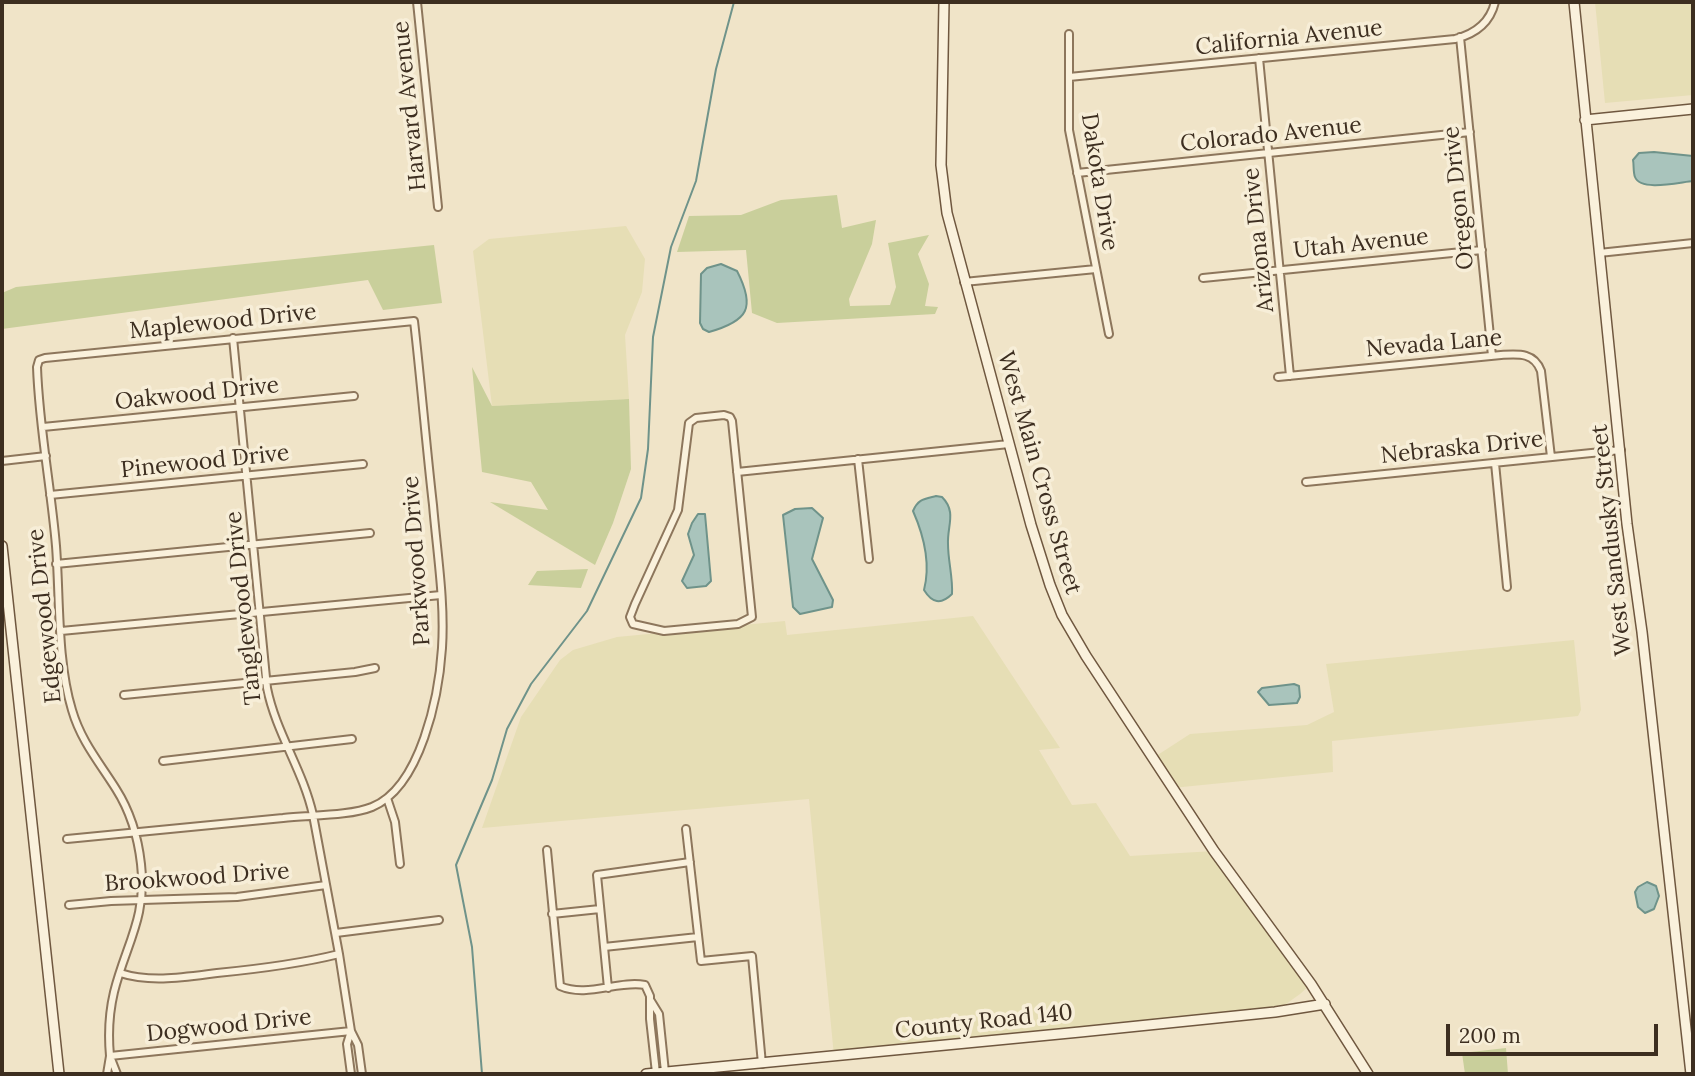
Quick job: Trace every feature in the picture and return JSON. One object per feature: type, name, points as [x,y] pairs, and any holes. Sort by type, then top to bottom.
[{"type":"street","name":"Harvard Avenue","points":[[418,2],[438,207]]},
{"type":"street","name":"West Main Cross Street","points":[[944,2],[942,181],[949,223],[1050,585],[1073,634],[1214,851],[1325,1004],[1368,1074]]},
{"type":"street","name":"California Avenue","points":[[1069,77],[1460,37],[1475,32],[1483,25],[1495,2]]},
{"type":"street","name":"West Sandusky Street","points":[[1574,2],[1627,524],[1642,632],[1691,1074]]},
{"type":"street","name":"Dakota Drive","points":[[1069,34],[1069,122],[1109,334]]},
{"type":"street","name":"Oregon Drive","points":[[1460,37],[1492,356]]},
{"type":"street","name":"Arizona Drive","points":[[1259,58],[1290,376]]},
{"type":"street","points":[[1585,120],[1693,109]]},
{"type":"street","name":"Colorado Avenue","points":[[1077,173],[1470,132]]},
{"type":"street","points":[[1599,253],[1693,243]]},
{"type":"street","name":"Utah Avenue","points":[[1203,278],[1482,250]]},
{"type":"street","points":[[964,282],[1096,269]]},
{"type":"street","name":"Maplewood Drive","points":[[38,362],[45,358],[414,321]]},
{"type":"street","name":"Parkwood Drive","points":[[387,798],[401,785],[422,741],[431,711],[441,656],[441,595],[414,321]]},
{"type":"street","name":"Tanglewood Drive","points":[[233,338],[266,681],[273,713],[304,783],[313,815],[340,954],[351,1031],[358,1045],[362,1074]]},
{"type":"street","name":"Nevada Lane","points":[[1278,377],[1523,355],[1538,362],[1543,381],[1551,457]]},
{"type":"street","name":"Edgewood Drive","points":[[38,362],[66,684],[74,718],[88,750],[121,798],[135,832],[142,873],[135,935],[120,973],[110,1014],[107,1074]]},
{"type":"street","name":"Oakwood Drive","points":[[43,426],[354,396]]},
{"type":"street","points":[[724,415],[730,417],[737,472],[752,617],[738,624],[664,631],[633,624],[630,617],[635,604],[678,510],[691,419],[724,415]]},
{"type":"street","points":[[737,472],[1009,444]]},
{"type":"street","name":"Nebraska Drive","points":[[1306,482],[1621,450]]},
{"type":"street","points":[[2,461],[46,456]]},
{"type":"street","points":[[858,458],[869,559]]},
{"type":"street","points":[[1495,463],[1507,587]]},
{"type":"street","name":"Pinewood Drive","points":[[50,495],[363,464]]},
{"type":"street","points":[[57,564],[370,533]]},
{"type":"street","points":[[2,546],[59,1074]]},
{"type":"street","points":[[61,631],[441,595]]},
{"type":"street","points":[[124,695],[375,668]]},
{"type":"street","points":[[163,761],[352,739]]},
{"type":"street","points":[[67,839],[313,815],[367,808],[387,798],[395,822],[400,864]]},
{"type":"street","points":[[686,830],[701,961],[752,956],[762,1064]]},
{"type":"street","points":[[547,850],[560,986],[584,990],[645,985],[659,1014],[661,1073]]},
{"type":"street","points":[[608,988],[597,875],[690,862]]},
{"type":"street","name":"Brookwood Drive","points":[[69,905],[237,897],[326,885]]},
{"type":"street","points":[[552,914],[600,909]]},
{"type":"street","points":[[336,933],[439,920]]},
{"type":"street","points":[[604,947],[698,937]]},
{"type":"street","points":[[120,973],[135,977],[162,978],[277,967],[340,954]]},
{"type":"street","name":"County Road 140","points":[[646,1074],[1236,1016],[1325,1004]]},
{"type":"street","name":"Tanglewood Drive","points":[[351,1031],[347,1044],[351,1074]]},
{"type":"street","name":"Dogwood Drive","points":[[110,1056],[351,1031]]},
{"type":"street","name":"Edgewood Drive","points":[[110,1056],[117,1074]]},
{"type":"shaded area","points":[[1595,2],[1693,2],[1693,95],[1605,103]]},
{"type":"shaded area","points":[[626,226],[645,259],[642,292],[625,335],[629,399],[492,406],[473,251],[489,239]]},
{"type":"shaded area","points":[[973,616],[1060,748],[1039,750],[1072,805],[1096,803],[1130,856],[1214,851],[1311,984],[1300,994],[1275,1012],[834,1056],[809,799],[482,828],[521,717],[560,660],[573,650],[617,637],[785,621],[787,635]]},
{"type":"shaded area","points":[[1574,640],[1581,710],[1578,716],[1332,741],[1333,772],[1172,788],[1153,758],[1190,734],[1307,725],[1334,712],[1326,664]]},
{"type":"green space","points":[[837,195],[842,228],[876,220],[872,244],[849,299],[850,306],[890,305],[896,287],[888,243],[929,235],[918,254],[929,284],[925,306],[938,307],[935,314],[777,323],[752,313],[746,250],[677,252],[689,216],[741,215],[781,200]]},
{"type":"green space","points":[[434,245],[442,303],[383,310],[368,280],[2,329],[2,293],[16,287]]},
{"type":"green space","points":[[472,367],[492,406],[629,399],[631,469],[613,523],[595,565],[490,502],[548,510],[531,482],[482,472]]},
{"type":"green space","points":[[588,569],[581,588],[528,585],[537,571]]},
{"type":"green space","points":[[1506,1048],[1508,1074],[1465,1074],[1462,1053]]},
{"type":"water","points":[[1639,153],[1693,156],[1693,181],[1653,185],[1639,182],[1634,175],[1633,160]]},
{"type":"water","points":[[721,264],[737,271],[747,304],[740,318],[709,332],[703,329],[700,323],[701,274],[707,268]]},
{"type":"water","points":[[936,496],[942,497],[947,503],[950,514],[948,544],[952,594],[940,601],[930,598],[924,590],[927,570],[925,550],[913,511],[919,502]]},
{"type":"water","points":[[812,508],[823,518],[812,559],[833,600],[832,607],[800,614],[793,607],[783,515],[795,509]]},
{"type":"water","points":[[698,514],[705,514],[711,581],[706,586],[687,588],[682,581],[694,555],[688,534]]},
{"type":"water","points":[[1294,684],[1299,686],[1300,697],[1297,703],[1269,705],[1258,692],[1262,688]]},
{"type":"water","points":[[1647,882],[1656,886],[1659,896],[1654,909],[1645,913],[1638,907],[1635,892]]},
{"type":"waterway","points":[[482,1074],[472,947],[456,865],[492,780],[507,729],[531,684],[587,611],[641,498],[648,449],[653,337],[671,247],[696,181],[716,69],[734,2]]}]
